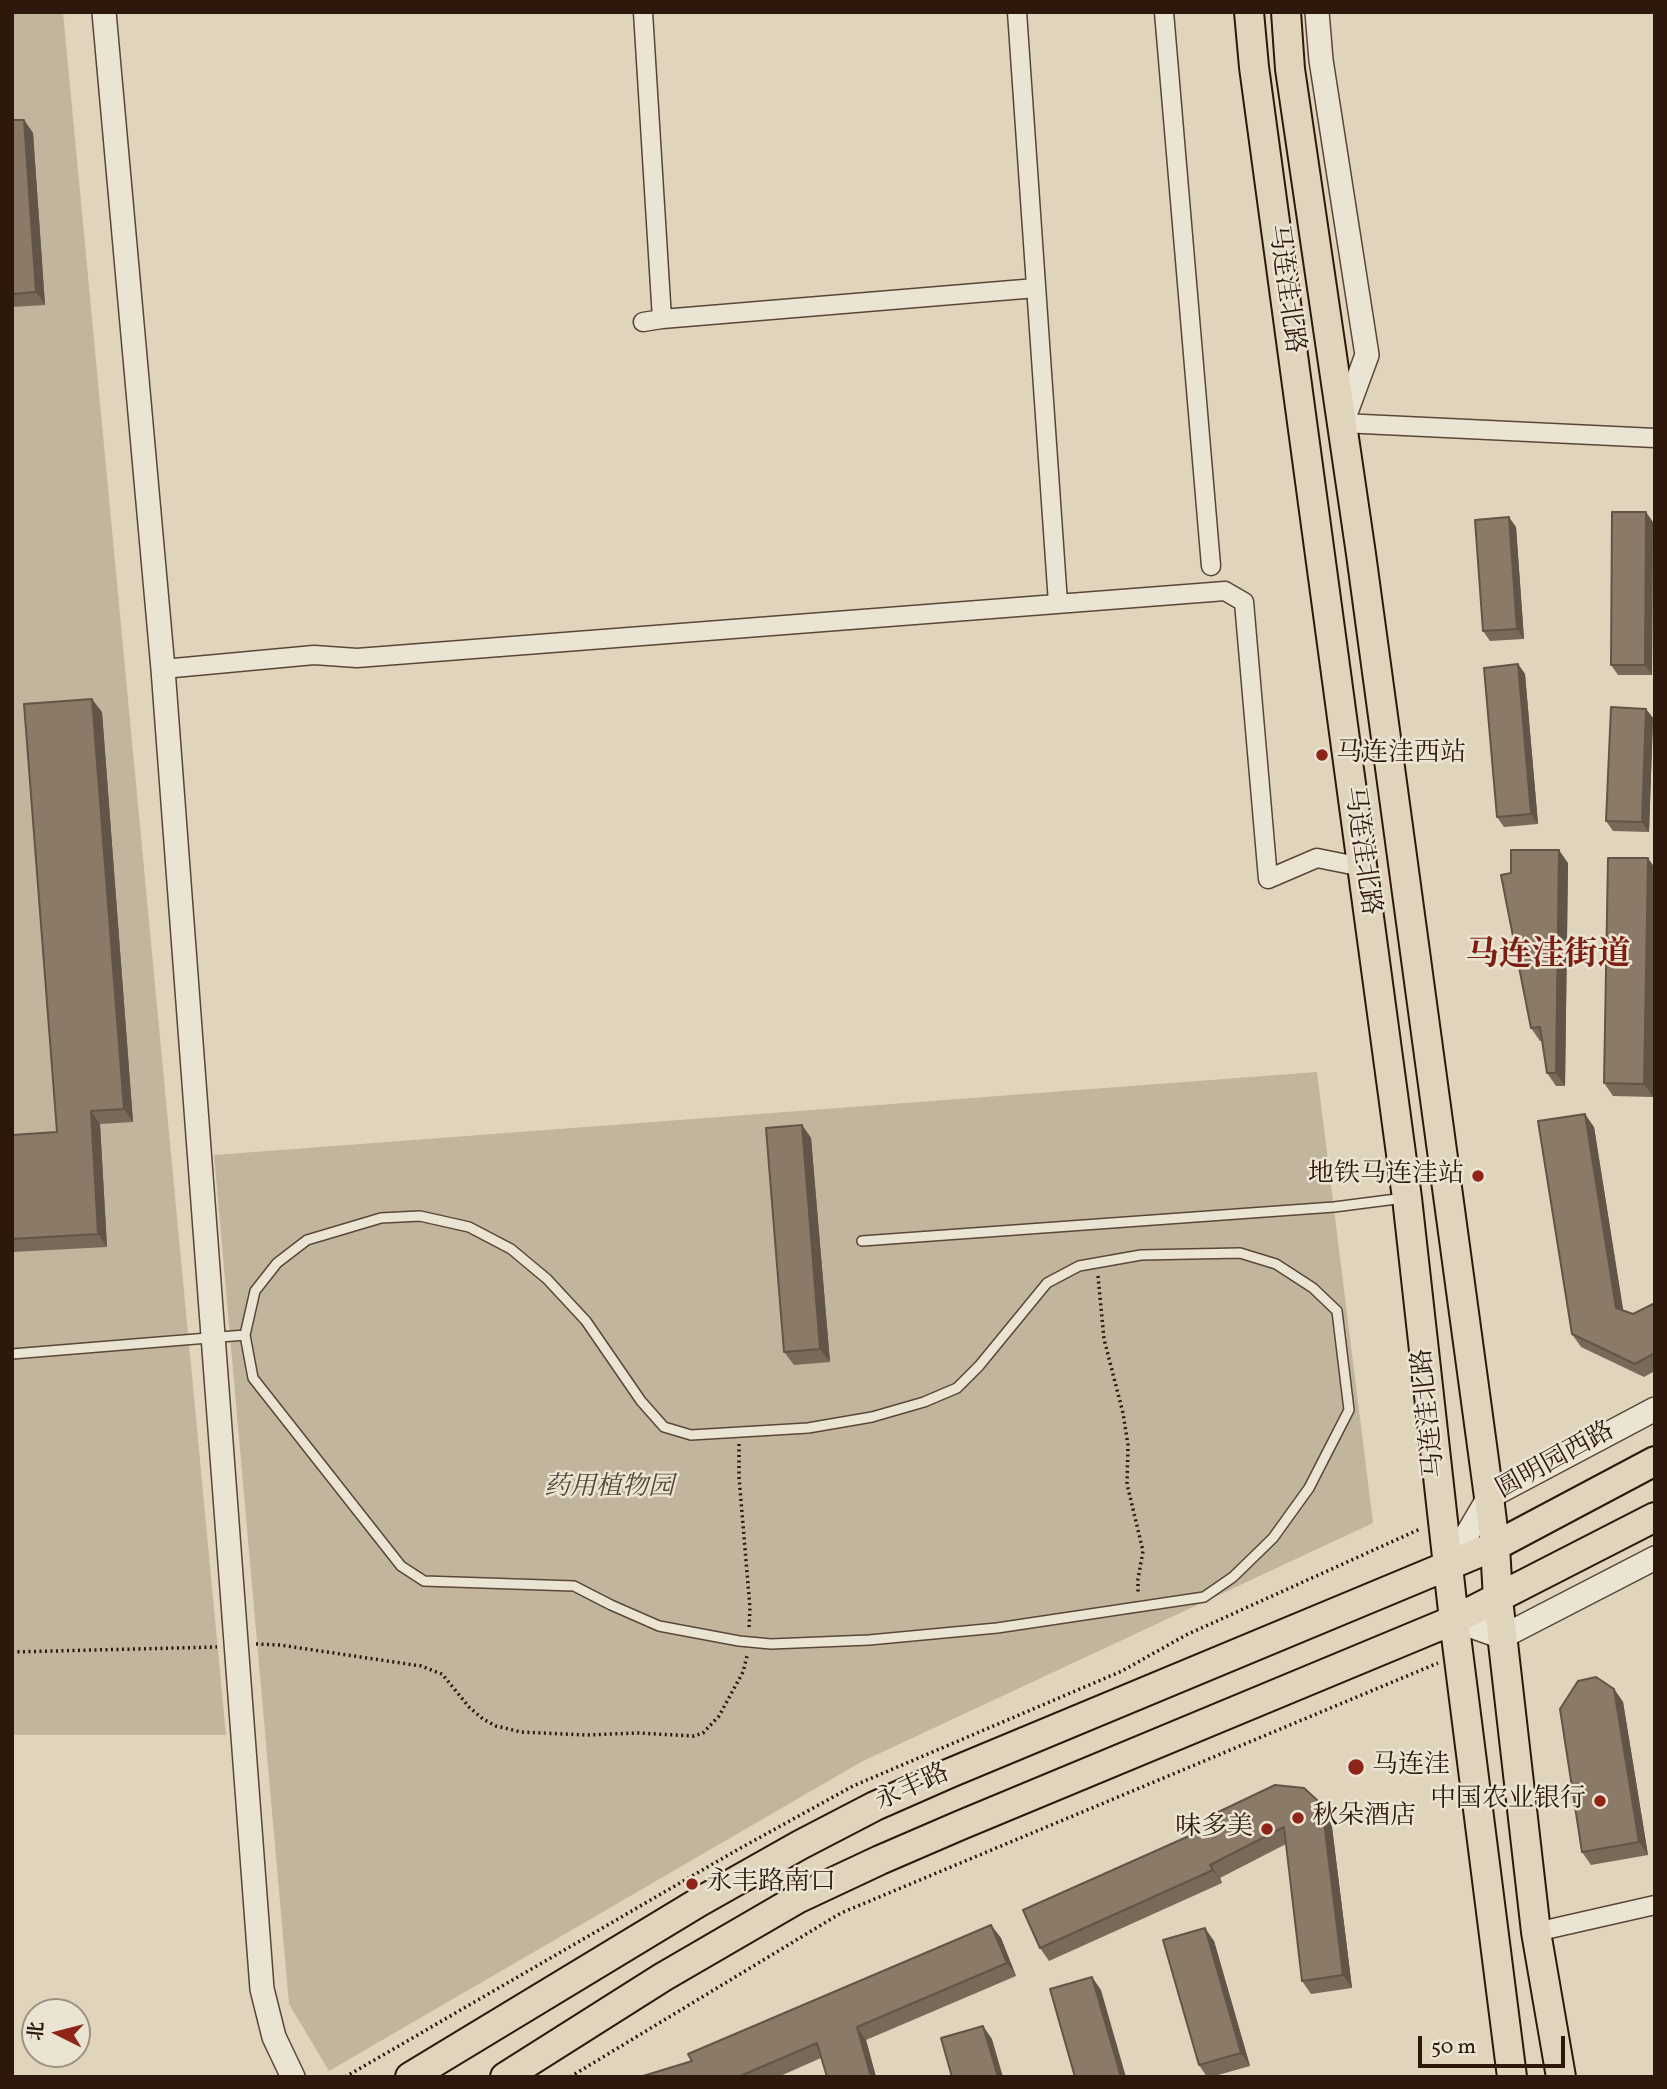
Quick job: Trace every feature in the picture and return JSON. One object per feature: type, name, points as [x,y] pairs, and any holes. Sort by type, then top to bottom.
[{"type":"main road","name":"马连洼北路","points":[[1249,12],[1254,67],[1407,1198],[1454,1620]]},
{"type":"main road","name":"马连洼北路","points":[[1286,12],[1290,69],[1342,423],[1489,1497],[1497,1598]]},
{"type":"main road","name":"圆明园西路","points":[[1448,1565],[1494,1546],[1655,1461]]},
{"type":"main road","points":[[1561,2077],[1536,1932],[1497,1598],[1655,1517]]},
{"type":"main road","name":"永丰路","points":[[410,2077],[699,1902],[875,1806],[1448,1565]]},
{"type":"main road","name":"永丰路","points":[[523,2072],[663,1976],[810,1893],[961,1825],[1454,1620],[1497,1598]]},
{"type":"main road","points":[[1454,1620],[1512,2077]]},
{"type":"street","points":[[104,12],[163,669],[262,1989],[274,2037],[293,2077]]},
{"type":"street","points":[[643,12],[662,319]]},
{"type":"street","points":[[1017,12],[1058,603]]},
{"type":"street","points":[[1164,12],[1211,566]]},
{"type":"street","name":"马连洼北路","points":[[1317,12],[1321,60],[1367,355],[1342,423]]},
{"type":"street","points":[[643,322],[1036,288]]},
{"type":"street","points":[[1342,423],[1655,438]]},
{"type":"street","points":[[163,669],[314,655],[357,658],[1225,591],[1244,602],[1268,878],[1317,858],[1362,867]]},
{"type":"street","name":"圆明园西路","points":[[1448,1565],[1489,1497],[1655,1409]]},
{"type":"street","points":[[1454,1620],[1502,1637],[1655,1558]]},
{"type":"street","points":[[1536,1932],[1655,1905]]},
{"type":"lane","points":[[862,1241],[1334,1207],[1407,1198]]},
{"type":"lane","points":[[420,1216],[469,1227],[511,1249],[547,1279],[586,1321],[641,1401],[664,1427],[691,1434],[808,1428],[872,1417],[924,1402],[957,1388],[979,1366],[1048,1283],[1079,1266],[1096,1263],[1141,1255],[1240,1253],[1276,1264],[1313,1288],[1337,1311],[1349,1410],[1309,1488],[1273,1538],[1233,1577],[1204,1597],[997,1628],[869,1640],[771,1644],[748,1642],[659,1626],[573,1586],[424,1581],[401,1566],[253,1378],[245,1335],[255,1291],[277,1263],[307,1240],[381,1218],[420,1216]]},
{"type":"lane","points":[[12,1354],[245,1335]]},
{"type":"path","points":[[1096,1263],[1104,1339],[1123,1413],[1128,1445],[1127,1484],[1143,1551],[1138,1579],[1138,1608]]},
{"type":"path","points":[[12,1652],[280,1645],[421,1666],[442,1674],[469,1707],[483,1719],[495,1726],[522,1732],[586,1735],[638,1732],[694,1736],[703,1733],[719,1716],[743,1672],[748,1642],[750,1608],[739,1477],[739,1431]]},
{"type":"path","points":[[570,2077],[841,1913],[1459,1655]]},
{"type":"green space","points":[[12,12],[63,12],[226,1735],[12,1735]]},
{"type":"green space","name":"药用植物园","points":[[1317,1072],[1373,1523],[861,1762],[329,2071],[289,2004],[214,1155]]},
{"type":"building","points":[[12,120],[24,120],[36,292],[12,294]]},
{"type":"building","points":[[1612,512],[1646,512],[1645,665],[1611,665]]},
{"type":"building","points":[[1509,517],[1517,629],[1483,631],[1475,520]]},
{"type":"building","points":[[1518,664],[1531,814],[1497,817],[1484,668]]},
{"type":"building","points":[[92,699],[124,1109],[91,1111],[98,1234],[12,1239],[12,1135],[57,1132],[24,704]]},
{"type":"building","points":[[1611,707],[1646,709],[1642,822],[1606,821]]},
{"type":"building","points":[[1511,850],[1559,850],[1556,1073],[1547,1073],[1540,1027],[1531,1028],[1501,875],[1511,873]]},
{"type":"building","points":[[1608,858],[1648,858],[1644,1084],[1604,1083]]},
{"type":"building","points":[[1585,1114],[1616,1308],[1633,1314],[1655,1303],[1655,1353],[1635,1364],[1572,1334],[1538,1121]]},
{"type":"building","points":[[802,1125],[820,1349],[784,1352],[766,1128]]},
{"type":"building","points":[[1596,1677],[1614,1689],[1639,1842],[1582,1852],[1560,1709],[1578,1681]]},
{"type":"building","points":[[1275,1785],[1304,1788],[1317,1800],[1323,1814],[1343,1975],[1302,1981],[1284,1827],[1210,1865],[1213,1870],[1040,1948],[1023,1910],[1216,1824],[1212,1815]]},
{"type":"building","points":[[991,1925],[1007,1963],[857,2027],[871,2077],[827,2077],[817,2043],[738,2077],[643,2077],[692,2061],[688,2054]]},
{"type":"building","points":[[1205,1928],[1241,2053],[1199,2065],[1163,1940]]},
{"type":"building","points":[[1092,1977],[1121,2077],[1075,2077],[1050,1989]]},
{"type":"building","points":[[983,2026],[998,2077],[952,2077],[941,2038]]},
{"type":"place","name":"马连洼西站","points":[[1322,755]]},
{"type":"place","name":"地铁马连洼站","points":[[1478,1176]]},
{"type":"place","name":"马连洼","points":[[1356,1767]]},
{"type":"place","name":"中国农业银行","points":[[1600,1801]]},
{"type":"place","name":"秋朵酒店","points":[[1298,1818]]},
{"type":"place","name":"味多美","points":[[1267,1829]]},
{"type":"place","name":"永丰路南口","points":[[692,1884]]},
{"type":"district","name":"马连洼街道","points":[[1548,958]]}]
